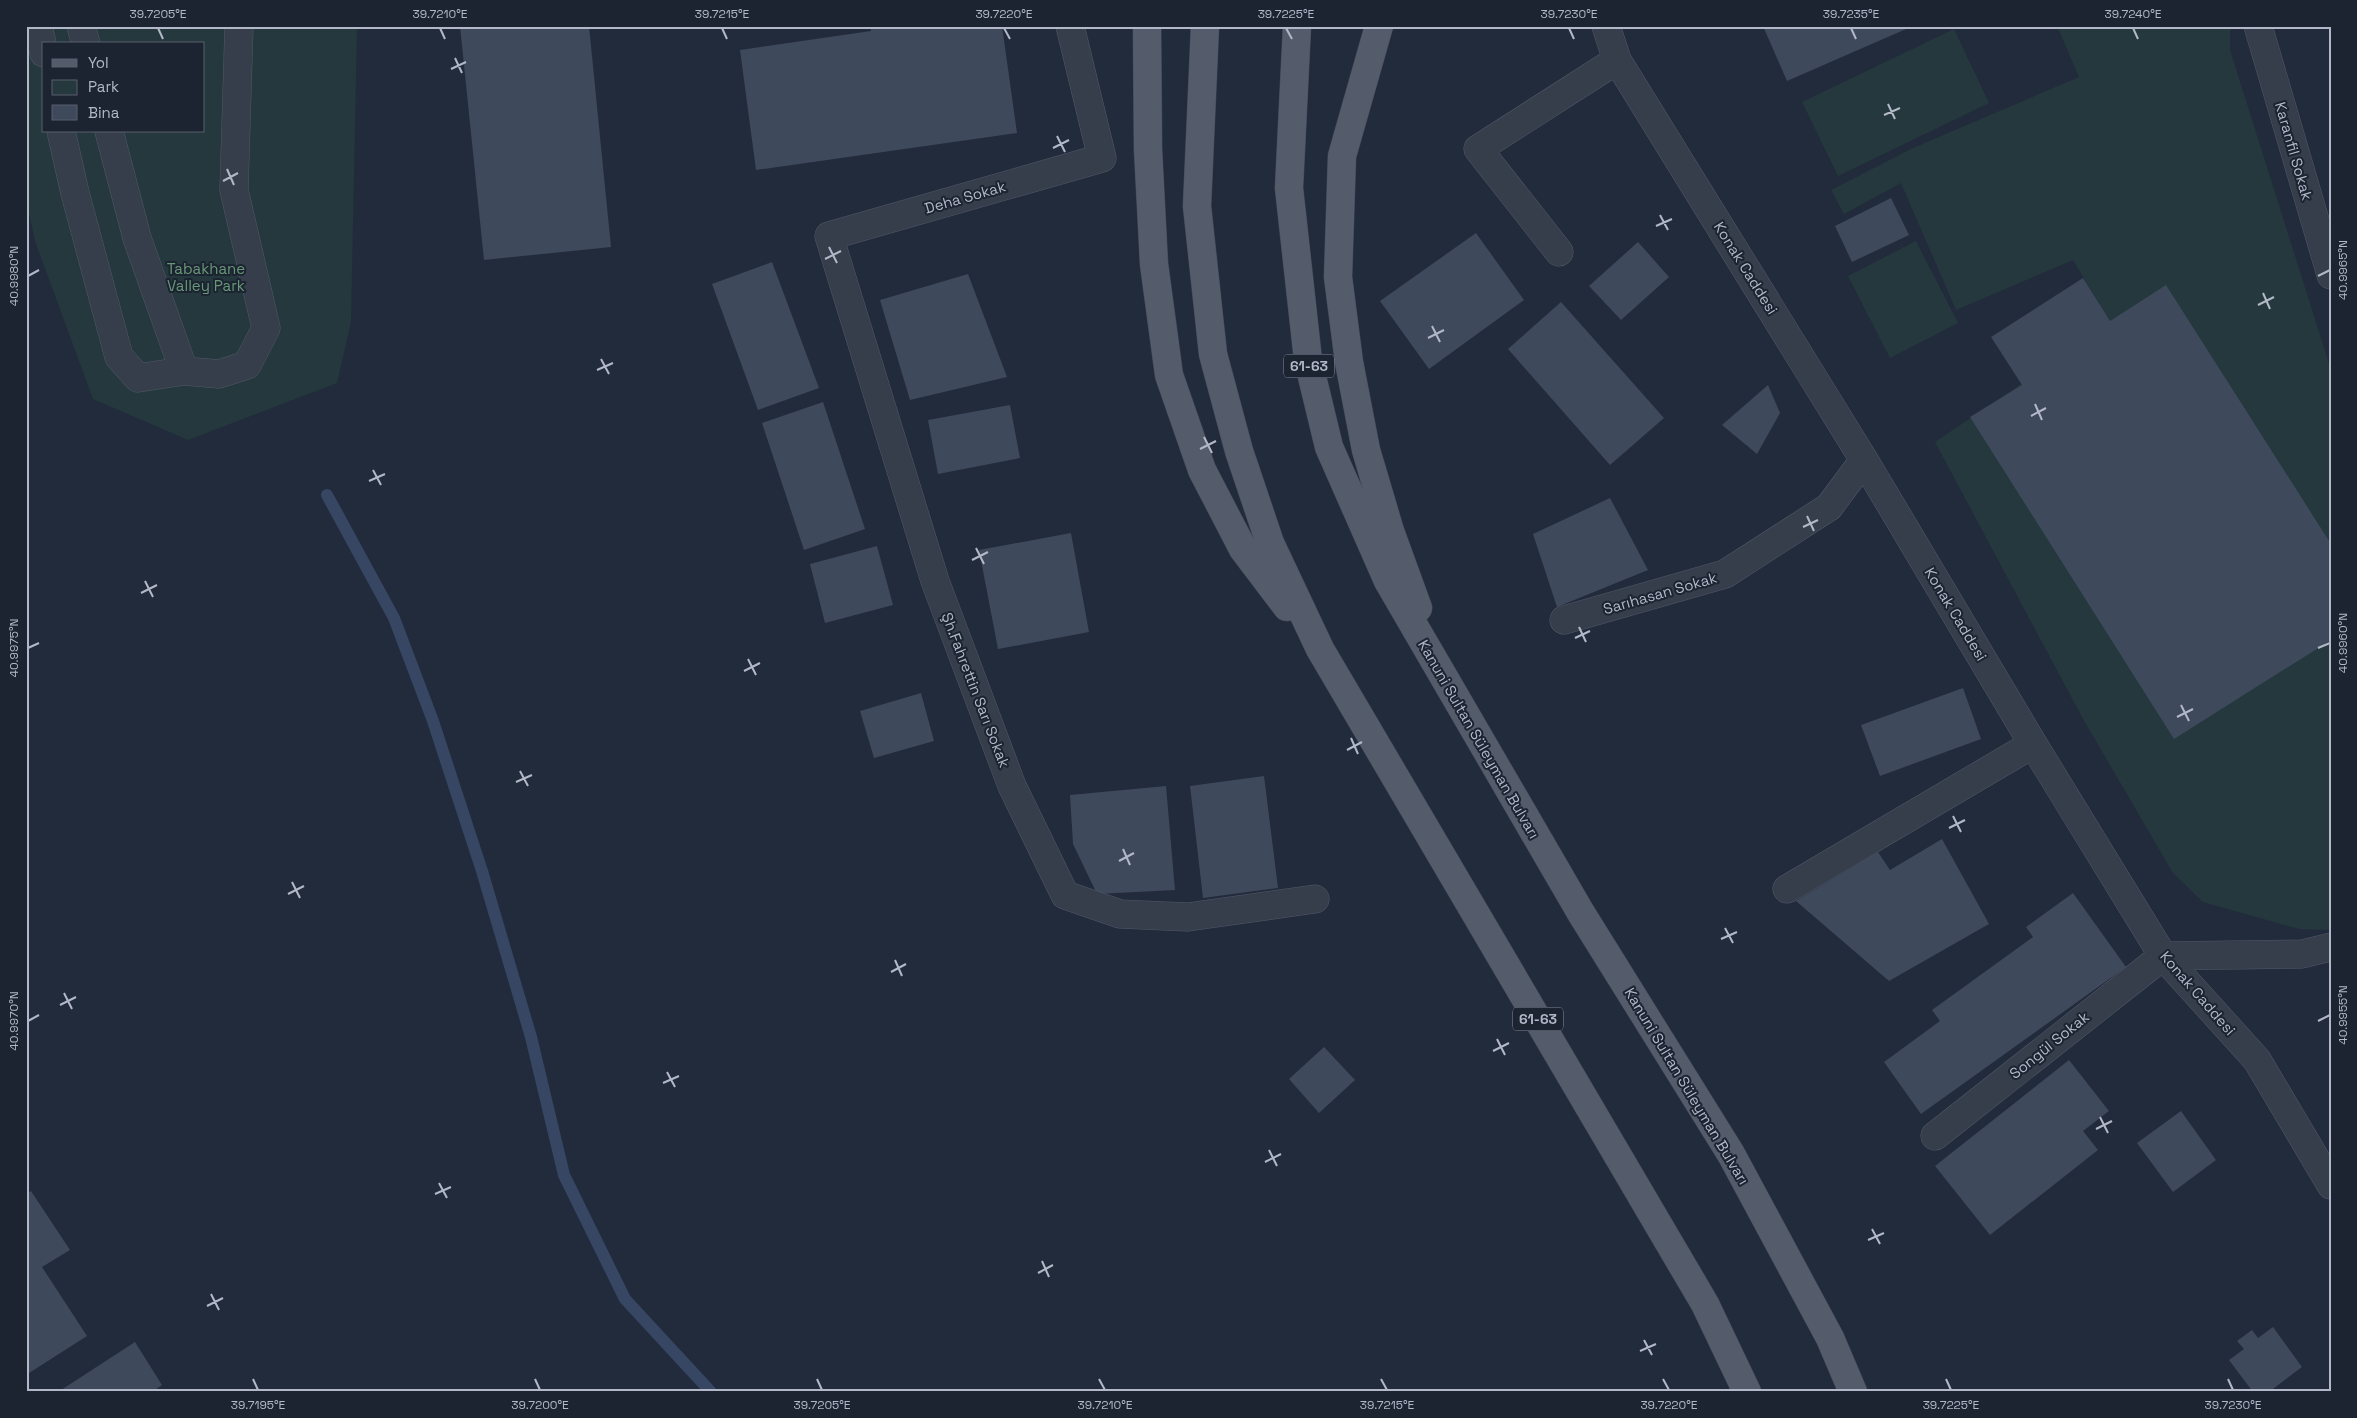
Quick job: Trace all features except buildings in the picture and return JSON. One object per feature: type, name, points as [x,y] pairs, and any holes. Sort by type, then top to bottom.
[{"type":"main road","name":"61-63","points":[[1147,26],[1148,149],[1154,264],[1169,375],[1202,470],[1243,549],[1320,650]]},
{"type":"main road","name":"61-63","points":[[1205,26],[1197,206],[1212,354],[1239,451],[1270,543],[1320,650],[1705,1304],[1748,1392]]},
{"type":"main road","name":"Kanuni Sultan Süleyman Bulvarı","points":[[1297,26],[1289,188],[1308,360],[1329,447],[1388,581],[1581,913],[1731,1154],[1830,1338],[1853,1392]]},
{"type":"main road","name":"61-63","points":[[1379,26],[1342,156],[1338,277],[1348,362],[1366,450],[1390,531],[1444,677]]},
{"type":"street","points":[[38,26],[42,44]]},
{"type":"street","points":[[81,26],[85,42]]},
{"type":"street","points":[[61,132],[75,193],[119,357],[138,378],[184,371],[219,374],[247,365],[266,328],[234,190],[239,26]]},
{"type":"street","name":"Deha Sokak","points":[[829,236],[1102,158],[1070,26]]},
{"type":"street","name":"Konak Caddesi","points":[[1606,26],[1617,60],[1864,460],[2033,744],[2163,956],[2256,1060],[2331,1185]]},
{"type":"street","name":"Karanfil Sokak","points":[[2258,26],[2331,275]]},
{"type":"street","points":[[1560,252],[1478,149],[1617,60]]},
{"type":"street","points":[[109,132],[137,238],[184,371]]},
{"type":"street","name":"Şh.Fahrettin Sarı Sokak","points":[[829,236],[934,581],[1012,786],[1065,895],[1120,914],[1188,917],[1315,899]]},
{"type":"street","name":"Sarıhasan Sokak","points":[[1564,620],[1725,574],[1829,507],[1864,460]]},
{"type":"street","points":[[1787,890],[2033,744]]},
{"type":"street","points":[[2163,956],[2302,954],[2331,947]]},
{"type":"street","name":"Songül Sokak","points":[[1935,1136],[2163,956]]},
{"type":"green space","name":"Tabakhane Valley Park","points":[[26,26],[357,26],[351,322],[337,383],[188,440],[93,399],[36,244],[26,201]]},
{"type":"green space","points":[[2057,26],[2230,26],[2230,50],[2331,370],[2331,930],[2299,929],[2203,902],[2173,873],[2082,717],[1935,442],[2109,321],[2073,260],[1956,310],[1901,183],[1844,214],[1831,190],[1913,148],[2079,77]]},
{"type":"green space","points":[[1954,29],[1989,103],[1838,176],[1802,102]]},
{"type":"green space","points":[[1916,241],[1958,323],[1890,358],[1848,276]]},
{"type":"waterway","points":[[327,495],[394,618],[433,721],[482,871],[531,1037],[564,1175],[625,1299],[711,1392]]}]
